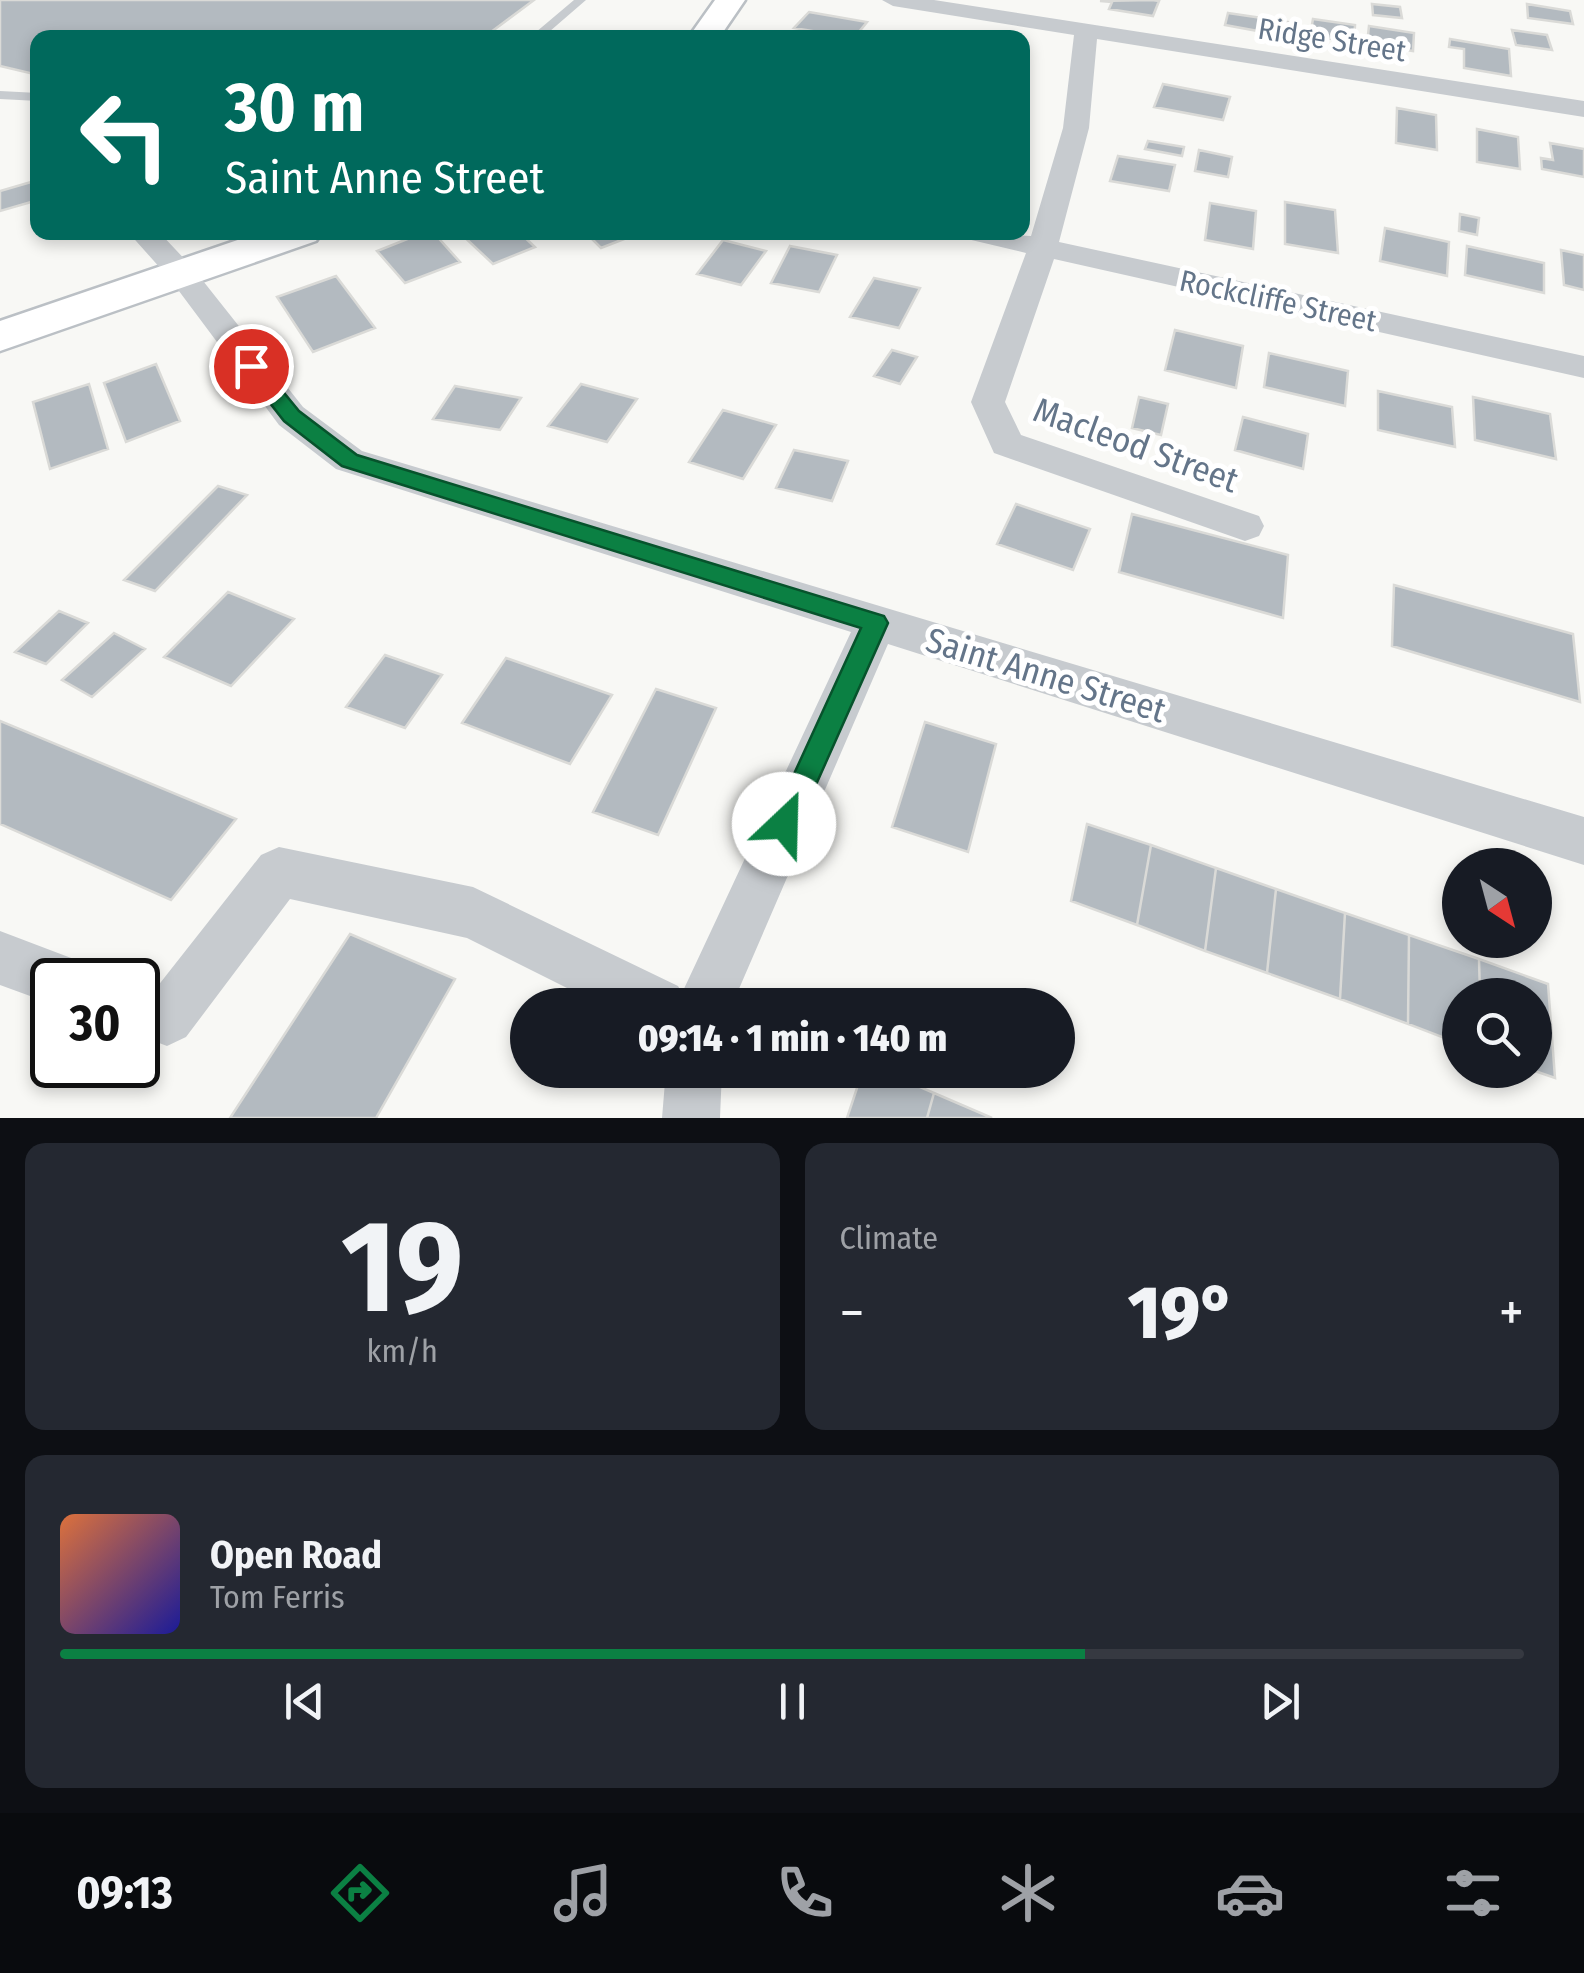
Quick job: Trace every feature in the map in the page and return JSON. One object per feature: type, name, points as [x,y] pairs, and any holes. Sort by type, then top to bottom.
[{"type":"main road","points":[[709,30],[730,0]]},
{"type":"main road","points":[[0,337],[278,240]]},
{"type":"street","name":"Ridge Street","points":[[893,0],[1584,109]]},
{"type":"street","name":"Macleod Street","points":[[1086,33],[1076,128],[1042,250],[988,402],[1007,444],[1245,526]]},
{"type":"street","name":"Saint Anne Street","points":[[150,240],[181,273],[292,416],[350,460],[1584,841]]},
{"type":"street","name":"Rockcliffe Street","points":[[1004,240],[1584,367]]},
{"type":"street","points":[[712,988],[876,623]]},
{"type":"street","points":[[160,1016],[167,1018],[278,872],[473,913],[624,988]]},
{"type":"street","points":[[0,958],[30,969]]},
{"type":"street","points":[[691,1118],[693,1088]]},
{"type":"lane","points":[[544,30],[581,0]]},
{"type":"lane","points":[[0,95],[30,97]]},
{"type":"building","points":[[0,0],[534,0],[494,30],[30,30],[30,73],[0,66]]},
{"type":"building","points":[[1100,1],[1159,1],[1153,16],[1109,9],[1112,2]]},
{"type":"building","points":[[1372,4],[1400,7],[1402,18],[1373,15]]},
{"type":"building","points":[[1527,4],[1570,11],[1573,24],[1528,18]]},
{"type":"building","points":[[809,12],[867,22],[860,30],[794,28]]},
{"type":"building","points":[[1228,13],[1288,22],[1285,36],[1225,25]]},
{"type":"building","points":[[1313,19],[1355,25],[1354,42],[1310,36]]},
{"type":"building","points":[[1369,26],[1414,33],[1413,51],[1367,44]]},
{"type":"building","points":[[1512,30],[1547,35],[1552,50],[1516,45]]},
{"type":"building","points":[[1450,39],[1509,49],[1511,76],[1464,68],[1464,49],[1449,47]]},
{"type":"building","points":[[1163,84],[1230,97],[1223,120],[1154,107]]},
{"type":"building","points":[[1397,108],[1436,115],[1437,150],[1396,143]]},
{"type":"building","points":[[1477,129],[1518,137],[1520,169],[1477,162]]},
{"type":"building","points":[[1148,141],[1184,147],[1182,156],[1145,149]]},
{"type":"building","points":[[1550,143],[1584,149],[1584,177],[1542,169],[1541,158],[1553,160]]},
{"type":"building","points":[[1199,150],[1232,157],[1228,177],[1195,171]]},
{"type":"building","points":[[1118,156],[1175,165],[1169,191],[1110,181]]},
{"type":"building","points":[[30,182],[30,202],[0,211],[0,191]]},
{"type":"building","points":[[1285,202],[1335,210],[1338,253],[1285,244]]},
{"type":"building","points":[[1210,203],[1256,211],[1253,249],[1205,240]]},
{"type":"building","points":[[1460,214],[1479,218],[1477,235],[1459,231]]},
{"type":"building","points":[[1385,228],[1449,242],[1447,276],[1380,261]]},
{"type":"building","points":[[405,240],[440,240],[460,262],[405,283],[377,251]]},
{"type":"building","points":[[468,240],[528,240],[535,247],[493,264]]},
{"type":"building","points":[[593,240],[622,240],[601,248]]},
{"type":"building","points":[[723,240],[766,251],[741,285],[697,274]]},
{"type":"building","points":[[790,246],[837,255],[819,292],[771,283]]},
{"type":"building","points":[[1467,246],[1544,263],[1544,293],[1465,275]]},
{"type":"building","points":[[1561,250],[1584,255],[1584,290],[1564,285]]},
{"type":"building","points":[[336,276],[375,328],[313,352],[277,297]]},
{"type":"building","points":[[874,278],[920,288],[899,328],[850,317]]},
{"type":"building","points":[[1175,330],[1243,346],[1236,388],[1165,370]]},
{"type":"building","points":[[892,350],[917,357],[900,384],[874,376]]},
{"type":"building","points":[[1269,353],[1348,371],[1345,406],[1264,387]]},
{"type":"building","points":[[156,364],[180,421],[126,442],[104,383]]},
{"type":"building","points":[[89,384],[108,449],[50,469],[33,402]]},
{"type":"building","points":[[581,384],[637,399],[607,442],[548,426]]},
{"type":"building","points":[[455,386],[521,398],[500,430],[433,419]]},
{"type":"building","points":[[1378,391],[1452,407],[1455,447],[1378,430]]},
{"type":"building","points":[[1139,397],[1168,404],[1161,435],[1132,428]]},
{"type":"building","points":[[1473,397],[1550,414],[1556,459],[1475,440]]},
{"type":"building","points":[[723,410],[776,425],[743,479],[689,462]]},
{"type":"building","points":[[1243,417],[1308,434],[1303,469],[1235,450]]},
{"type":"building","points":[[794,450],[848,461],[832,501],[776,488]]},
{"type":"building","points":[[218,486],[247,495],[155,591],[124,580]]},
{"type":"building","points":[[1016,504],[1090,529],[1073,570],[997,544]]},
{"type":"building","points":[[1132,514],[1288,555],[1283,618],[1119,572]]},
{"type":"building","points":[[1394,585],[1573,634],[1580,702],[1392,646]]},
{"type":"building","points":[[228,592],[294,619],[231,686],[164,657]]},
{"type":"building","points":[[59,611],[88,623],[46,664],[15,652]]},
{"type":"building","points":[[114,633],[145,649],[92,697],[62,680]]},
{"type":"building","points":[[385,655],[442,675],[405,728],[346,707]]},
{"type":"building","points":[[506,658],[612,695],[570,764],[462,723]]},
{"type":"building","points":[[656,689],[716,708],[658,835],[593,812]]},
{"type":"building","points":[[0,721],[236,819],[171,900],[0,824]]},
{"type":"building","points":[[925,722],[996,744],[968,852],[892,827]]},
{"type":"building","points":[[1087,824],[1151,845],[1137,925],[1071,901]]},
{"type":"building","points":[[1151,845],[1216,868],[1205,951],[1137,925]]},
{"type":"building","points":[[1216,868],[1276,889],[1267,973],[1205,951]]},
{"type":"building","points":[[1276,889],[1345,913],[1340,999],[1267,973]]},
{"type":"building","points":[[1345,913],[1409,935],[1408,1024],[1340,999]]},
{"type":"building","points":[[350,934],[455,979],[376,1118],[230,1118]]},
{"type":"building","points":[[1409,935],[1442,946],[1442,958],[1479,959],[1480,978],[1442,978],[1442,1037],[1408,1024]]},
{"type":"building","points":[[1479,959],[1531,978],[1480,978]]},
{"type":"building","points":[[857,1088],[922,1088],[934,1093],[927,1118],[847,1118]]},
{"type":"building","points":[[934,1093],[992,1118],[927,1118]]},
{"type":"route","points":[[251,366],[292,416],[350,460],[876,623],[784,824]]}]
